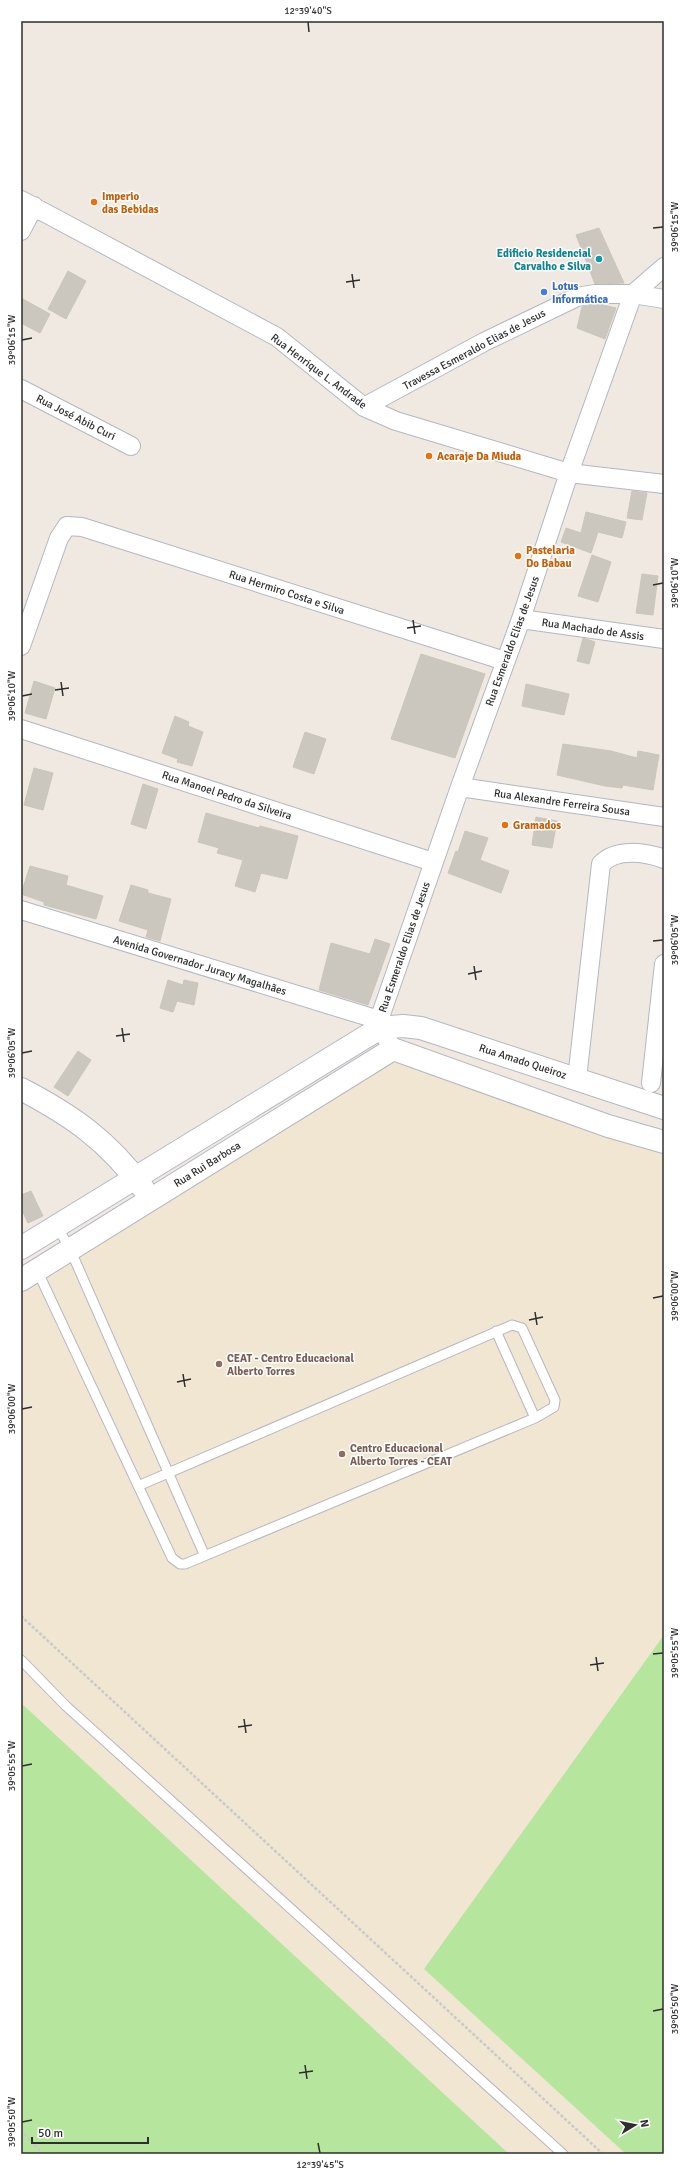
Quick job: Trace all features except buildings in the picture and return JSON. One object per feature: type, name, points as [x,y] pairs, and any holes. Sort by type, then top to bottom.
[{"type":"street","points":[[21,231],[27,203]]},
{"type":"street","name":"Rua Henrique L. Andrade","points":[[27,203],[277,338],[364,407],[403,423],[569,473],[664,484]]},
{"type":"street","name":"Rua Esmeraldo Elias de Jesus","points":[[379,1024],[433,862],[521,618],[569,473],[633,294],[664,267]]},
{"type":"street","name":"Travessa Esmeraldo Elias de Jesus","points":[[364,407],[484,342],[568,300],[595,294],[633,294],[664,299]]},
{"type":"street","name":"Rua José Abib Curi","points":[[21,389],[131,446]]},
{"type":"street","name":"Rua Hermiro Costa e Silva","points":[[21,646],[59,538],[67,526],[82,527],[505,661]]},
{"type":"street","name":"Rua Machado de Assis","points":[[521,618],[664,639]]},
{"type":"street","name":"Rua Manoel Pedro da Silveira","points":[[21,729],[433,862]]},
{"type":"street","name":"Rua Alexandre Ferreira Sousa","points":[[460,787],[664,817]]},
{"type":"street","points":[[576,1079],[601,864],[608,857],[630,853],[664,859]]},
{"type":"street","name":"Avenida Governador Juracy Magalhães","points":[[21,910],[379,1024]]},
{"type":"street","points":[[651,1083],[664,964]]},
{"type":"street","points":[[21,1248],[379,1024],[393,1049],[608,1126],[664,1142]]},
{"type":"street","name":"Rua Amado Queiroz","points":[[379,1024],[421,1028],[664,1108]]},
{"type":"street","name":"Rua Rui Barbosa","points":[[29,1275],[393,1049]]},
{"type":"street","points":[[21,1090],[59,1109],[92,1132],[135,1177],[151,1199]]},
{"type":"lane","points":[[57,1226],[70,1249],[204,1554]]},
{"type":"lane","points":[[29,1275],[138,1486],[172,1558],[180,1564],[185,1564],[204,1554],[535,1418],[551,1410],[556,1404],[522,1328],[512,1325],[138,1486]]},
{"type":"lane","points":[[496,1331],[535,1418]]},
{"type":"lane","points":[[21,1660],[72,1711],[563,2154]]},
{"type":"path","points":[[21,1616],[603,2154]]},
{"type":"path","points":[[21,2130],[43,2154]]},
{"type":"shaded area","name":"Centro Educacional Alberto Torres - CEAT","points":[[395,1050],[664,1146],[664,2154],[21,2154],[21,1292]]},
{"type":"green space","points":[[664,1635],[664,2154],[626,2154],[424,1969]]},
{"type":"green space","points":[[21,1703],[509,2154],[21,2154]]},
{"type":"place","name":"Imperio das Bebidas","points":[[94,202]]},
{"type":"place","name":"Edificio Residencial Carvalho e Silva","points":[[599,259]]},
{"type":"place","name":"Lotus Informática","points":[[544,292]]},
{"type":"place","name":"Acaraje Da Miuda","points":[[429,456]]},
{"type":"place","name":"Pastelaria Do Babau","points":[[518,556]]},
{"type":"place","name":"Gramados","points":[[505,825]]},
{"type":"place","name":"CEAT - Centro Educacional Alberto Torres","points":[[219,1364]]},
{"type":"place","name":"Centro Educacional Alberto Torres - CEAT","points":[[342,1454]]}]
